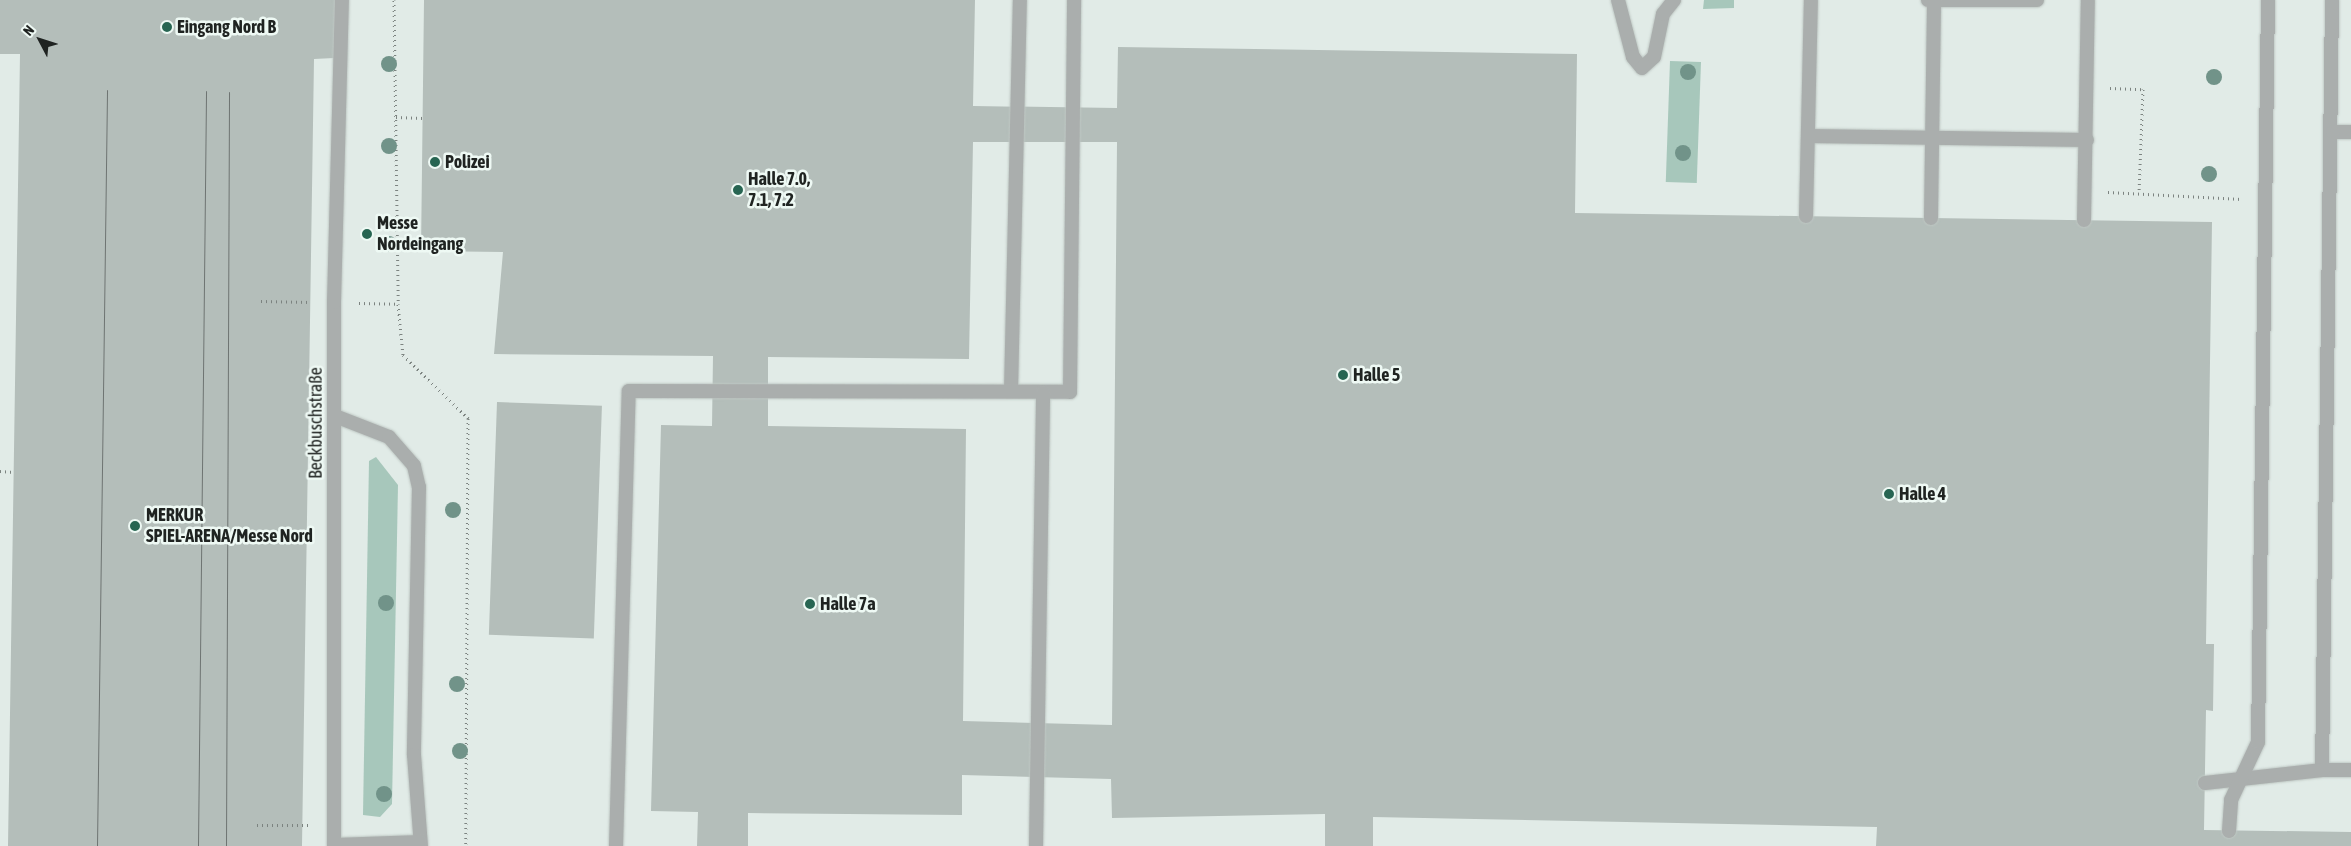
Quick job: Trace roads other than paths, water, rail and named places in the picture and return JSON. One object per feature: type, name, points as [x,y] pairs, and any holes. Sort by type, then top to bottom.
[{"type":"lane","name":"Beckbuschstraße","points":[[334,846],[335,416],[342,0]]},
{"type":"lane","points":[[1011,391],[1020,0]]},
{"type":"lane","points":[[616,846],[629,391],[1070,392],[1074,0]]},
{"type":"lane","points":[[1618,0],[1633,57],[1642,68],[1654,57],[1663,14],[1674,0]]},
{"type":"lane","points":[[1806,216],[1811,0]]},
{"type":"lane","points":[[1928,0],[2037,0]]},
{"type":"lane","points":[[1931,218],[1934,138],[1934,0]]},
{"type":"lane","points":[[2084,220],[2087,140],[2088,0]]},
{"type":"lane","points":[[2229,831],[2231,800],[2258,742],[2268,0]]},
{"type":"lane","points":[[2322,770],[2333,132],[2332,0]]},
{"type":"lane","points":[[2333,132],[2351,132]]},
{"type":"lane","points":[[1808,136],[2087,140]]},
{"type":"lane","points":[[1036,846],[1043,392]]},
{"type":"lane","points":[[334,846],[420,844],[414,755],[419,487],[410,458],[388,437],[335,416]]},
{"type":"lane","points":[[2205,784],[2242,778],[2322,770],[2351,770]]},
{"type":"tram line","points":[[97,846],[107,90]]},
{"type":"tram line","points":[[198,846],[206,91]]},
{"type":"tram line","points":[[226,846],[229,92]]},
{"type":"place","name":"Eingang Nord B","points":[[167,27]]},
{"type":"place","name":"Polizei","points":[[435,162]]},
{"type":"place","name":"Halle 7.0, 7.1, 7.2","points":[[738,190]]},
{"type":"place","name":"Messe Nordeingang","points":[[367,234]]},
{"type":"place","name":"Halle 5","points":[[1343,375]]},
{"type":"place","name":"Halle 4","points":[[1889,494]]},
{"type":"place","name":"MERKUR SPIEL-ARENA/Messe Nord","points":[[135,526]]},
{"type":"place","name":"Halle 7a","points":[[810,604]]}]
